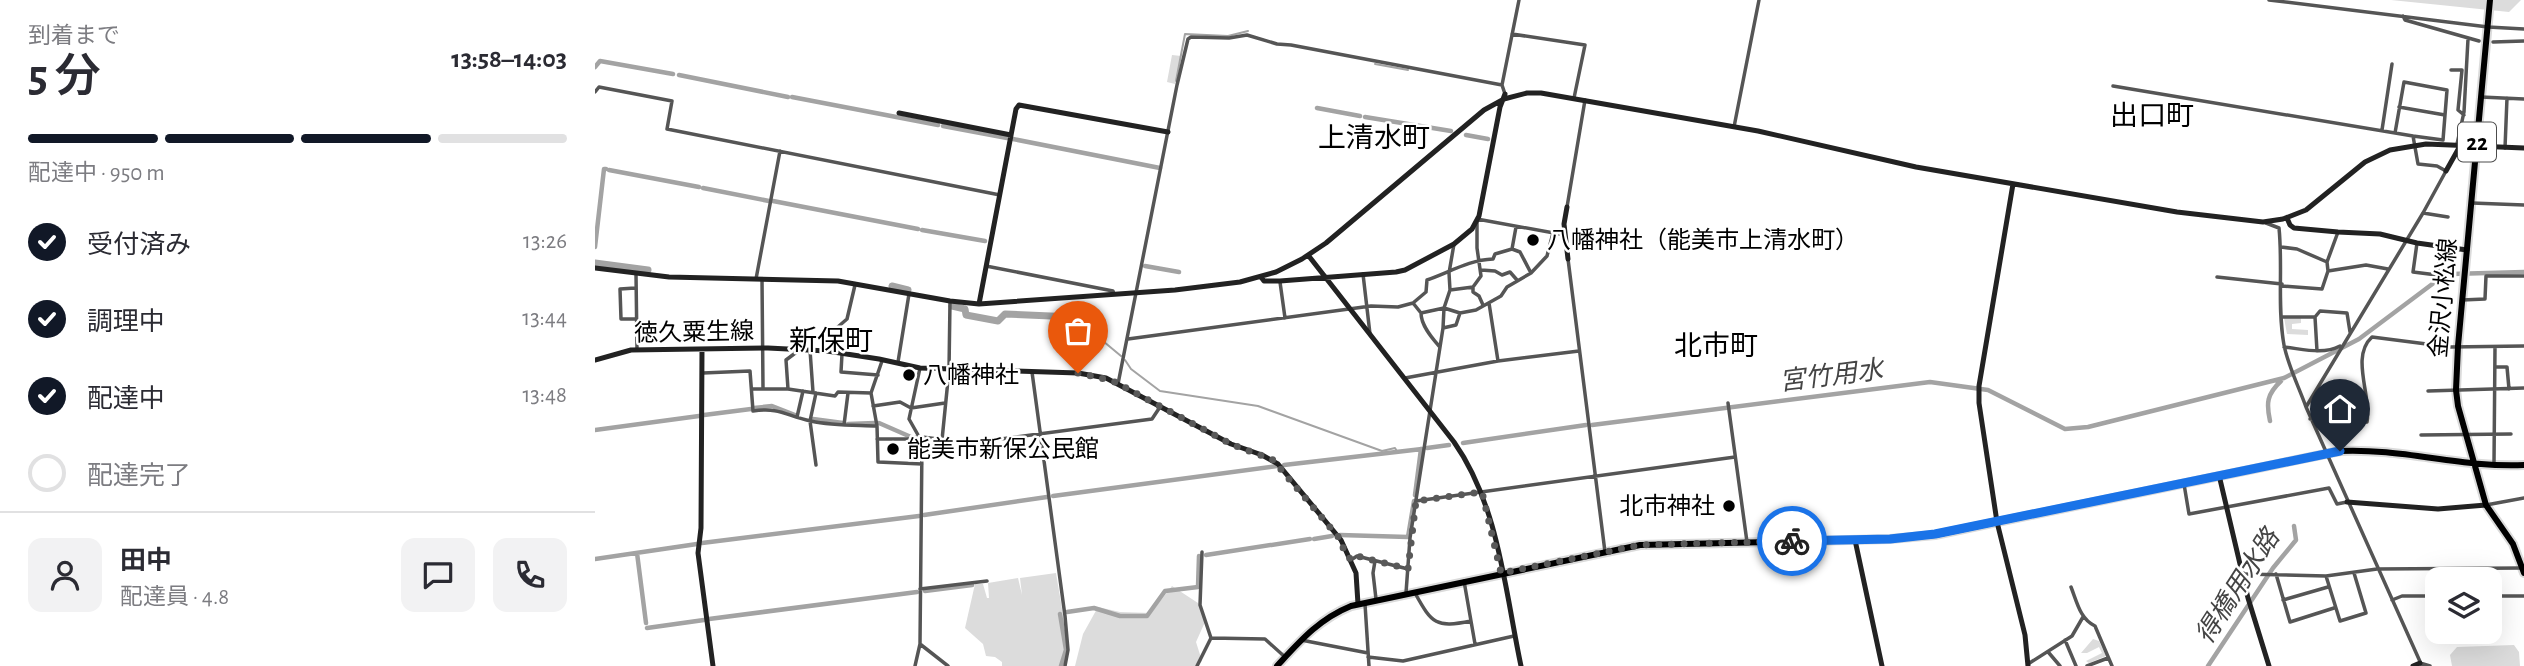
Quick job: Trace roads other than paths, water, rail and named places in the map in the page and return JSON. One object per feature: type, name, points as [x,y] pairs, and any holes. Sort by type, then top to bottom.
[{"type":"main road","name":"金沢小松線","points":[[2490,0],[2466,250],[2456,390],[2458,406],[2486,505],[2513,544],[2524,570]]},
{"type":"main road","points":[[1276,666],[1300,640],[1333,613],[1361,603],[1640,545],[1917,537],[2325,453],[2367,450],[2474,463],[2524,464]]},
{"type":"street","points":[[1261,277],[1264,281],[1280,281],[1405,270],[1454,244],[1468,233],[1482,205],[1500,107],[1505,97],[1502,85],[1519,0]]},
{"type":"street","points":[[1734,127],[1759,0]]},
{"type":"street","points":[[2269,0],[2524,29]]},
{"type":"street","points":[[2402,16],[2405,20],[2479,41]]},
{"type":"street","points":[[1511,34],[1585,45],[1574,98]]},
{"type":"street","points":[[1118,384],[1185,51],[1191,37],[1229,38],[1247,35],[1277,44],[1502,85]]},
{"type":"street","points":[[2306,407],[2423,214],[2458,146],[2464,116],[2468,39]]},
{"type":"street","points":[[2493,42],[2524,41]]},
{"type":"street","points":[[2382,130],[2392,64]]},
{"type":"street","points":[[2451,70],[2462,71],[2458,110],[2464,116]]},
{"type":"street","points":[[2113,86],[2413,136],[2444,139],[2447,90],[2404,82],[2395,132]]},
{"type":"street","points":[[595,92],[600,87],[672,102],[667,130],[1000,195]]},
{"type":"street","points":[[595,268],[636,274],[855,283],[979,304],[1226,284],[1261,277],[1308,255],[1326,243],[1484,110],[1505,97],[1527,93],[1574,98],[1734,127],[1916,167],[2177,212],[2263,222],[2279,228],[2290,225],[2338,233],[2380,234],[2441,248],[2466,250]]},
{"type":"street","points":[[2481,97],[2524,99]]},
{"type":"street","points":[[2505,148],[2507,98]]},
{"type":"street","points":[[1585,100],[1567,207],[1565,235],[1605,552]]},
{"type":"street","points":[[979,304],[1016,109],[1024,104],[1168,132]]},
{"type":"street","points":[[2399,107],[2445,115]]},
{"type":"street","points":[[899,113],[1011,135]]},
{"type":"street","points":[[2413,136],[2418,164],[2437,166],[2446,171]]},
{"type":"street","points":[[2263,222],[2287,218],[2306,210],[2365,162],[2390,150],[2415,146],[2524,148]]},
{"type":"street","points":[[764,388],[759,279],[780,151]]},
{"type":"street","points":[[2013,184],[1979,389],[1986,460],[1997,522],[2025,635],[2028,665],[2072,636],[2083,617]]},
{"type":"street","points":[[2472,203],[2524,205]]},
{"type":"street","points":[[2423,214],[2448,217]]},
{"type":"street","points":[[2287,218],[2290,225]]},
{"type":"street","points":[[1477,219],[1565,235]]},
{"type":"street","points":[[1450,290],[1473,287],[1478,283],[1481,270],[1477,219]]},
{"type":"street","points":[[1512,249],[1516,227]]},
{"type":"street","points":[[2279,228],[2284,347],[2310,419],[2421,664]]},
{"type":"street","points":[[1421,313],[1444,308],[1460,313],[1484,306],[1501,296],[1507,287],[1531,273],[1547,256],[1553,233]]},
{"type":"street","points":[[2217,277],[2322,289],[2328,271],[2327,262],[2338,233]]},
{"type":"street","points":[[2417,243],[2413,272],[2437,275],[2441,248]]},
{"type":"street","points":[[1454,244],[1448,273],[1450,290],[1444,308],[1434,374],[1408,569],[1410,592],[1435,624],[1449,626],[1471,621]]},
{"type":"street","points":[[2281,247],[2297,249],[2327,262]]},
{"type":"street","points":[[1128,339],[1368,307],[1398,307],[1413,303],[1426,292],[1427,279],[1448,273],[1467,263],[1493,260],[1495,254],[1512,249],[1520,252],[1531,273]]},
{"type":"street","points":[[1308,255],[1466,458],[1482,492],[1521,666]]},
{"type":"street","points":[[2328,271],[2366,265],[2389,269]]},
{"type":"street","points":[[986,266],[1113,291],[1114,294]]},
{"type":"street","points":[[1481,270],[1495,271],[1502,275],[1510,272],[1517,280]]},
{"type":"street","points":[[636,274],[637,350]]},
{"type":"street","points":[[1363,274],[1370,335]]},
{"type":"street","points":[[2462,300],[2485,299],[2486,275],[2524,276]]},
{"type":"street","points":[[1280,281],[1285,318]]},
{"type":"street","points":[[827,351],[832,332],[847,319],[855,283]]},
{"type":"street","points":[[1473,287],[1472,290],[1484,306]]},
{"type":"street","points":[[635,288],[620,289],[621,318],[637,319]]},
{"type":"street","points":[[898,364],[909,293]]},
{"type":"street","points":[[942,440],[949,370],[950,301]]},
{"type":"street","points":[[1413,303],[1421,313],[1429,335],[1439,346]]},
{"type":"street","points":[[1489,303],[1498,361]]},
{"type":"street","points":[[2317,351],[2315,317],[2320,311],[2347,313],[2350,332]]},
{"type":"street","points":[[1443,328],[1456,325],[1460,313]]},
{"type":"street","points":[[2281,317],[2315,317]]},
{"type":"street","points":[[2310,419],[2338,420],[2351,424],[2367,422],[2367,399],[2361,362],[2372,337],[2458,346],[2524,346]]},
{"type":"street","points":[[2284,347],[2317,351],[2342,346]]},
{"type":"street","points":[[2494,464],[2495,346]]},
{"type":"street","points":[[702,349],[701,528],[698,553],[713,666]]},
{"type":"street","name":"徳久粟生線","points":[[595,360],[611,354],[637,350],[810,350],[920,368],[1086,374],[1106,378],[1231,444],[1278,464],[1341,540],[1356,573],[1361,603]]},
{"type":"street","points":[[810,350],[815,392],[810,421],[816,465]]},
{"type":"street","points":[[788,389],[786,360],[798,351]]},
{"type":"street","points":[[1404,378],[1498,361],[1579,351]]},
{"type":"street","points":[[842,354],[841,372],[878,375]]},
{"type":"street","points":[[883,360],[871,393],[877,426],[878,462],[922,464]]},
{"type":"street","points":[[2495,367],[2507,367],[2509,389]]},
{"type":"street","points":[[915,666],[920,644],[922,438],[909,419],[920,368]]},
{"type":"street","points":[[703,373],[750,371],[753,411],[772,408],[810,421],[877,426]]},
{"type":"street","points":[[1032,372],[1068,645],[1065,666]]},
{"type":"street","points":[[2428,391],[2524,388]]},
{"type":"street","points":[[752,389],[788,389],[835,396],[838,392],[871,393]]},
{"type":"street","points":[[797,417],[803,391]]},
{"type":"street","points":[[844,425],[848,393]]},
{"type":"street","points":[[873,406],[900,402],[911,408],[946,403]]},
{"type":"street","points":[[1728,403],[1747,542]]},
{"type":"street","points":[[877,439],[922,438],[970,443],[1152,419],[1161,407]]},
{"type":"street","points":[[2421,435],[2511,434]]},
{"type":"street","points":[[1416,501],[1735,457]]},
{"type":"street","points":[[2219,475],[2241,574],[2269,666]]},
{"type":"street","points":[[2183,483],[2189,514],[2329,488],[2337,503],[2438,509],[2486,505],[2524,498]]},
{"type":"street","points":[[1855,540],[1882,666]]},
{"type":"street","points":[[1197,666],[1212,638],[1200,605],[1202,552]]},
{"type":"street","points":[[1351,560],[1357,556],[1408,569]]},
{"type":"street","points":[[1375,561],[1373,573],[1377,599]]},
{"type":"street","points":[[2241,574],[2326,576],[2377,569],[2524,570]]},
{"type":"street","points":[[2326,576],[2340,621],[2366,613],[2354,573]]},
{"type":"street","points":[[2274,574],[2290,622],[2335,608]]},
{"type":"street","points":[[921,589],[987,581]]},
{"type":"street","points":[[1464,581],[1475,644]]},
{"type":"street","points":[[2071,587],[2086,622],[2095,626],[2112,666]]},
{"type":"street","points":[[2283,600],[2329,587]]},
{"type":"street","points":[[2391,600],[2402,596],[2425,596]]},
{"type":"street","points":[[2502,596],[2524,596]]},
{"type":"street","points":[[1361,603],[1369,666]]},
{"type":"street","points":[[1300,640],[1403,661],[1514,636]]},
{"type":"street","points":[[1212,638],[1265,639],[1285,657]]},
{"type":"street","points":[[2065,640],[2076,664],[2070,666]]},
{"type":"street","points":[[920,644],[948,666]]},
{"type":"street","points":[[2049,653],[2060,666]]},
{"type":"street","points":[[2087,666],[2108,658]]},
{"type":"street","points":[[2413,666],[2430,666]]},
{"type":"waterway","points":[[1176,81],[1185,34],[1228,36],[1248,31]]},
{"type":"waterway","points":[[595,67],[600,61],[673,74]]},
{"type":"waterway","points":[[1375,64],[1408,70]]},
{"type":"waterway","points":[[679,75],[788,97]]},
{"type":"waterway","points":[[792,97],[938,125]]},
{"type":"waterway","points":[[1317,108],[1360,116]]},
{"type":"waterway","points":[[1365,117],[1451,131]]},
{"type":"waterway","points":[[943,126],[1007,138]]},
{"type":"waterway","points":[[1466,135],[1488,139]]},
{"type":"waterway","points":[[1013,139],[1160,168]]},
{"type":"waterway","points":[[595,247],[606,169]]},
{"type":"waterway","points":[[609,170],[699,187]]},
{"type":"waterway","points":[[703,188],[769,201]]},
{"type":"waterway","points":[[773,201],[918,229]]},
{"type":"waterway","points":[[922,230],[985,241]]},
{"type":"waterway","points":[[595,263],[648,270]]},
{"type":"waterway","points":[[1145,266],[1179,272]]},
{"type":"waterway","name":"宮竹用水","points":[[1592,425],[1930,382],[1988,390],[2065,429],[2088,427],[2284,378],[2359,339],[2435,282],[2451,274],[2524,272]]},
{"type":"waterway","points":[[892,286],[908,290]]},
{"type":"waterway","points":[[952,306],[965,309],[966,315],[998,321],[1005,314],[1074,317]]},
{"type":"waterway","points":[[1074,317],[1121,356]]},
{"type":"waterway","points":[[1125,360],[1131,369],[1160,391],[1258,406],[1382,451],[1395,448],[1398,453]]},
{"type":"waterway","points":[[2270,421],[2269,399],[2281,381]]},
{"type":"waterway","points":[[754,408],[772,406],[795,415]]},
{"type":"waterway","points":[[704,415],[751,409]]},
{"type":"waterway","points":[[595,430],[699,416]]},
{"type":"waterway","points":[[813,419],[843,423]]},
{"type":"waterway","points":[[848,424],[875,423]]},
{"type":"waterway","points":[[879,423],[918,438]]},
{"type":"waterway","points":[[1463,443],[1586,425]]},
{"type":"waterway","points":[[1427,448],[1449,445]]},
{"type":"waterway","points":[[1415,495],[1421,449]]},
{"type":"waterway","points":[[1284,465],[1422,449]]},
{"type":"waterway","points":[[1053,496],[1277,466]]},
{"type":"waterway","points":[[924,515],[1047,497]]},
{"type":"waterway","points":[[1340,535],[1408,537],[1414,501]]},
{"type":"waterway","points":[[702,543],[919,516]]},
{"type":"waterway","name":"得橋用水路","points":[[2208,666],[2273,568],[2296,540],[2294,526]]},
{"type":"waterway","points":[[1314,539],[1332,536]]},
{"type":"waterway","points":[[1206,555],[1310,539]]},
{"type":"waterway","points":[[595,559],[697,544]]},
{"type":"waterway","points":[[637,553],[646,623]]},
{"type":"waterway","points":[[1067,612],[1094,608],[1120,616],[1147,616],[1165,591],[1198,587],[1199,556]]},
{"type":"waterway","points":[[925,591],[972,585]]},
{"type":"waterway","points":[[709,619],[917,592]]},
{"type":"waterway","points":[[1060,614],[1066,650],[1061,666]]},
{"type":"waterway","points":[[647,628],[704,620]]},
{"type":"place","name":"八幡神社（能美市上清水町）","points":[[1533,240]]},
{"type":"place","name":"八幡神社","points":[[909,375]]},
{"type":"place","name":"能美市新保公民館","points":[[893,449]]},
{"type":"place","name":"北市神社","points":[[1729,506]]},
{"type":"district","name":"出口町","points":[[2152,115]]},
{"type":"district","name":"上清水町","points":[[1374,137]]},
{"type":"district","name":"新保町","points":[[831,340]]},
{"type":"district","name":"北市町","points":[[1716,345]]}]
